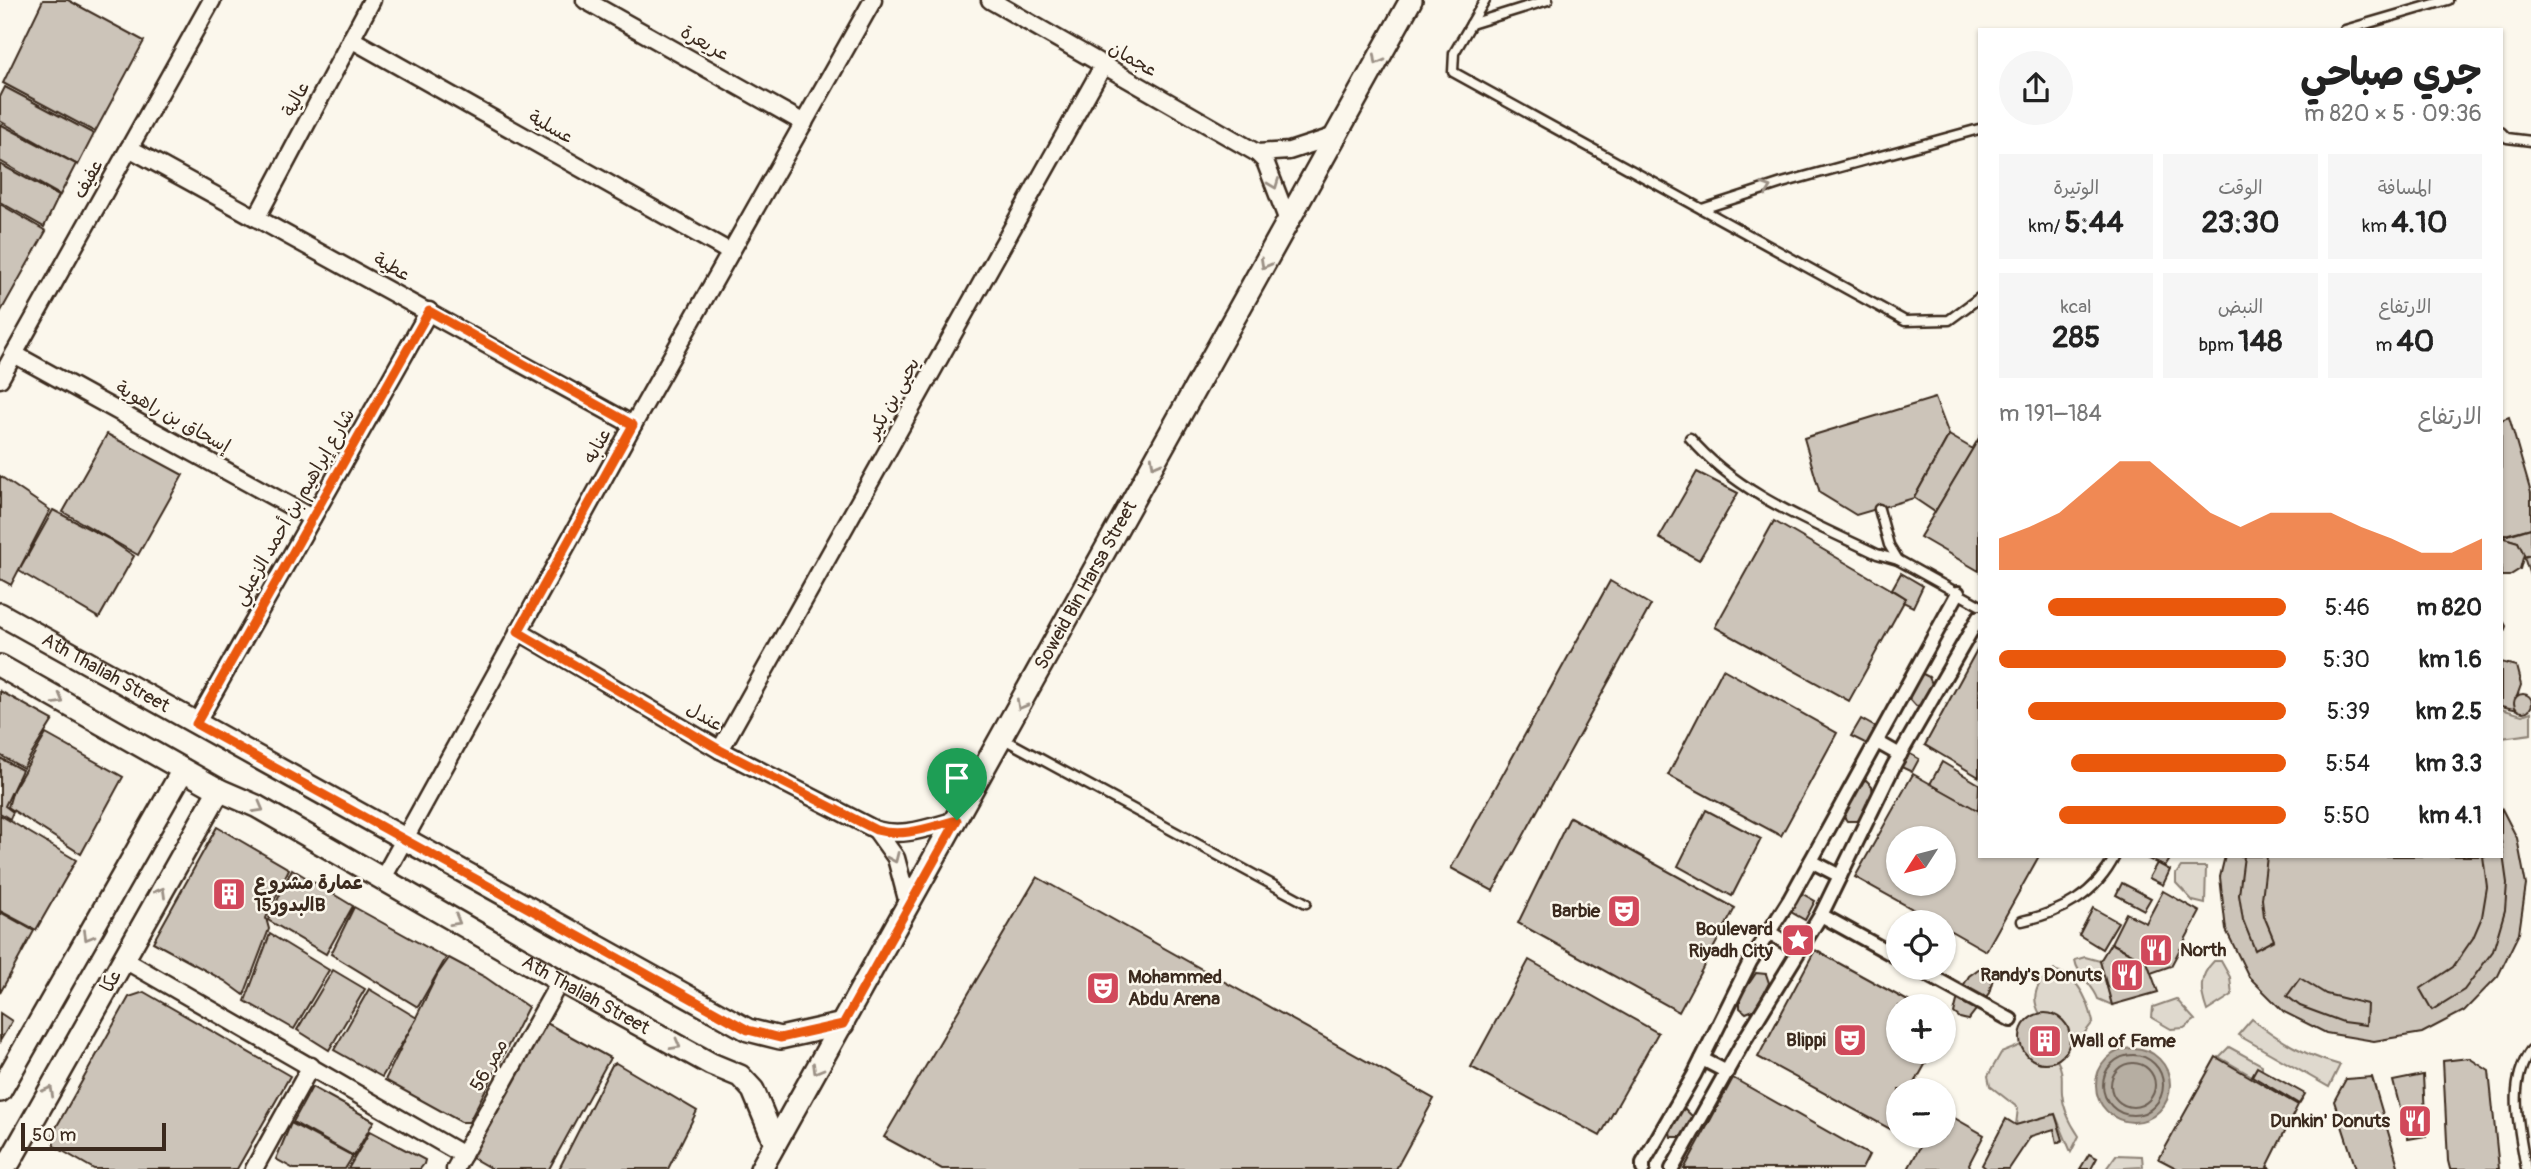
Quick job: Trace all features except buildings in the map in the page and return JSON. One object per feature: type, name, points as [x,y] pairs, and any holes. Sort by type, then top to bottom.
[{"type":"street","name":"عفيف","points":[[0,379],[212,0]]},
{"type":"street","name":"عالية","points":[[257,217],[372,0]]},
{"type":"street","name":"عريعرة","points":[[585,0],[804,123]]},
{"type":"street","name":"عنابه","points":[[383,878],[633,425],[873,0]]},
{"type":"street","name":"عجمان","points":[[990,0],[1257,153]]},
{"type":"street","name":"Soweid Bin Harsa Street","points":[[761,1169],[909,907],[1408,3]]},
{"type":"street","name":"عسلية","points":[[351,39],[730,252]]},
{"type":"street","name":"يحيى بن بكير","points":[[720,750],[1103,66]]},
{"type":"street","points":[[1257,153],[1289,151],[1335,136]]},
{"type":"street","name":"عطية","points":[[129,148],[633,425]]},
{"type":"street","points":[[1257,153],[1265,161],[1288,221]]},
{"type":"street","name":"شارع إبراهيم بن أحمد الزعبلي","points":[[196,724],[429,311]]},
{"type":"street","name":"إسحاق بن راهوية","points":[[14,354],[312,518]]},
{"type":"street","points":[[1643,1169],[1643,1163],[1702,1059],[1750,962],[1811,861],[1958,593]]},
{"type":"street","name":"Ath Thaliah Street","points":[[0,614],[748,1030],[780,1038],[843,1024]]},
{"type":"street","points":[[1672,1169],[1821,915],[1900,755],[1978,619]]},
{"type":"street","name":"عندل","points":[[518,632],[720,750],[876,830],[894,835],[908,834],[957,820]]},
{"type":"street","name":"Ath Thaliah Street","points":[[0,666],[219,790],[256,806],[560,981],[711,1064],[740,1076],[753,1090],[775,1143]]},
{"type":"street","points":[[1877,742],[1900,755]]},
{"type":"street","points":[[0,1091],[183,770]]},
{"type":"street","name":"عكا","points":[[8,1163],[219,790]]},
{"type":"street","name":"عندل","points":[[876,830],[896,858],[909,907]]},
{"type":"street","points":[[1811,861],[1840,876]]},
{"type":"street","points":[[1821,915],[1886,951]]},
{"type":"street","points":[[1769,932],[1799,951]]},
{"type":"street","points":[[123,959],[311,1066],[459,1162]]},
{"type":"street","points":[[1938,980],[2011,1020]]},
{"type":"street","name":"ممر 56","points":[[459,1162],[560,981]]},
{"type":"street","points":[[1702,1059],[1727,1072]]},
{"type":"street","points":[[254,1169],[311,1066]]},
{"type":"lane","points":[[1485,0],[1454,53],[1453,72],[1905,321],[1949,320],[1978,299]]},
{"type":"lane","points":[[1471,24],[1548,0]]},
{"type":"lane","points":[[2352,28],[2448,0]]},
{"type":"lane","points":[[1702,209],[1782,183],[1978,129]]},
{"type":"lane","points":[[2503,134],[2507,138],[2531,141]]},
{"type":"lane","points":[[1690,438],[1723,472],[1739,482],[1865,548],[1898,560],[1978,604]]},
{"type":"lane","points":[[1879,509],[1889,545],[1898,560]]},
{"type":"lane","points":[[1002,738],[1307,903]]},
{"type":"lane","points":[[2022,921],[2050,915],[2082,897],[2097,885],[2114,858]]},
{"type":"lane","points":[[2526,1169],[2516,1088],[2518,1071],[2531,1050]]},
{"type":"shaded area","points":[[2503,710],[2522,715],[2531,712],[2531,734],[2503,738]]},
{"type":"shaded area","points":[[2181,867],[2206,867],[2205,904],[2193,901],[2176,883],[2176,874]]},
{"type":"shaded area","points":[[2085,957],[2100,961],[2112,1005],[2098,999],[2076,965],[2075,960]]},
{"type":"shaded area","points":[[2214,961],[2221,961],[2230,977],[2232,995],[2207,1011],[2202,985],[2205,973]]},
{"type":"shaded area","points":[[2054,970],[2070,977],[2085,997],[2093,1022],[2083,1035],[2070,1036],[2059,1019],[2040,1014],[2035,995],[2040,984]]},
{"type":"shaded area","points":[[2176,999],[2195,1020],[2184,1028],[2171,1029],[2152,1018],[2153,1007]]},
{"type":"shaded area","points":[[2252,1019],[2293,1047],[2340,1065],[2329,1087],[2238,1035]]},
{"type":"shaded area","points":[[2021,1045],[2036,1061],[2057,1060],[2059,1064],[2064,1105],[2079,1136],[2071,1152],[2055,1114],[2016,1125],[2018,1108],[1990,1086],[1988,1076],[2001,1053]]},
{"type":"shaded area","points":[[2229,1047],[2262,1065],[2262,1070],[2257,1067],[2252,1076],[2219,1057]]},
{"type":"shaded area","points":[[2116,1155],[2142,1156],[2143,1167],[2106,1169]]},
{"type":"water","points":[[2126,1048],[2140,1048],[2154,1054],[2164,1064],[2170,1085],[2168,1099],[2154,1116],[2140,1122],[2126,1122],[2112,1116],[2102,1106],[2096,1092],[2096,1078],[2102,1064],[2112,1054]]},
{"type":"place","name":"عمارة مشروع البدور15B","points":[[229,894]]},
{"type":"place","name":"Barbie","points":[[1624,911]]},
{"type":"place","name":"Boulevard Riyadh City","points":[[1798,940]]},
{"type":"place","name":"North","points":[[2156,950]]},
{"type":"place","name":"Randy's Donuts","points":[[2127,975]]},
{"type":"place","name":"Mohammed Abdu Arena","points":[[1103,988]]},
{"type":"place","name":"Blippi","points":[[1850,1040]]},
{"type":"place","name":"Wall of Fame","points":[[2045,1041]]},
{"type":"place","name":"Dunkin' Donuts","points":[[2415,1121]]},
{"type":"route","points":[[429,311],[633,425],[518,632],[720,750],[876,830],[894,835],[908,834],[957,820],[843,1024],[780,1038],[748,1030],[196,724],[429,311]]}]
